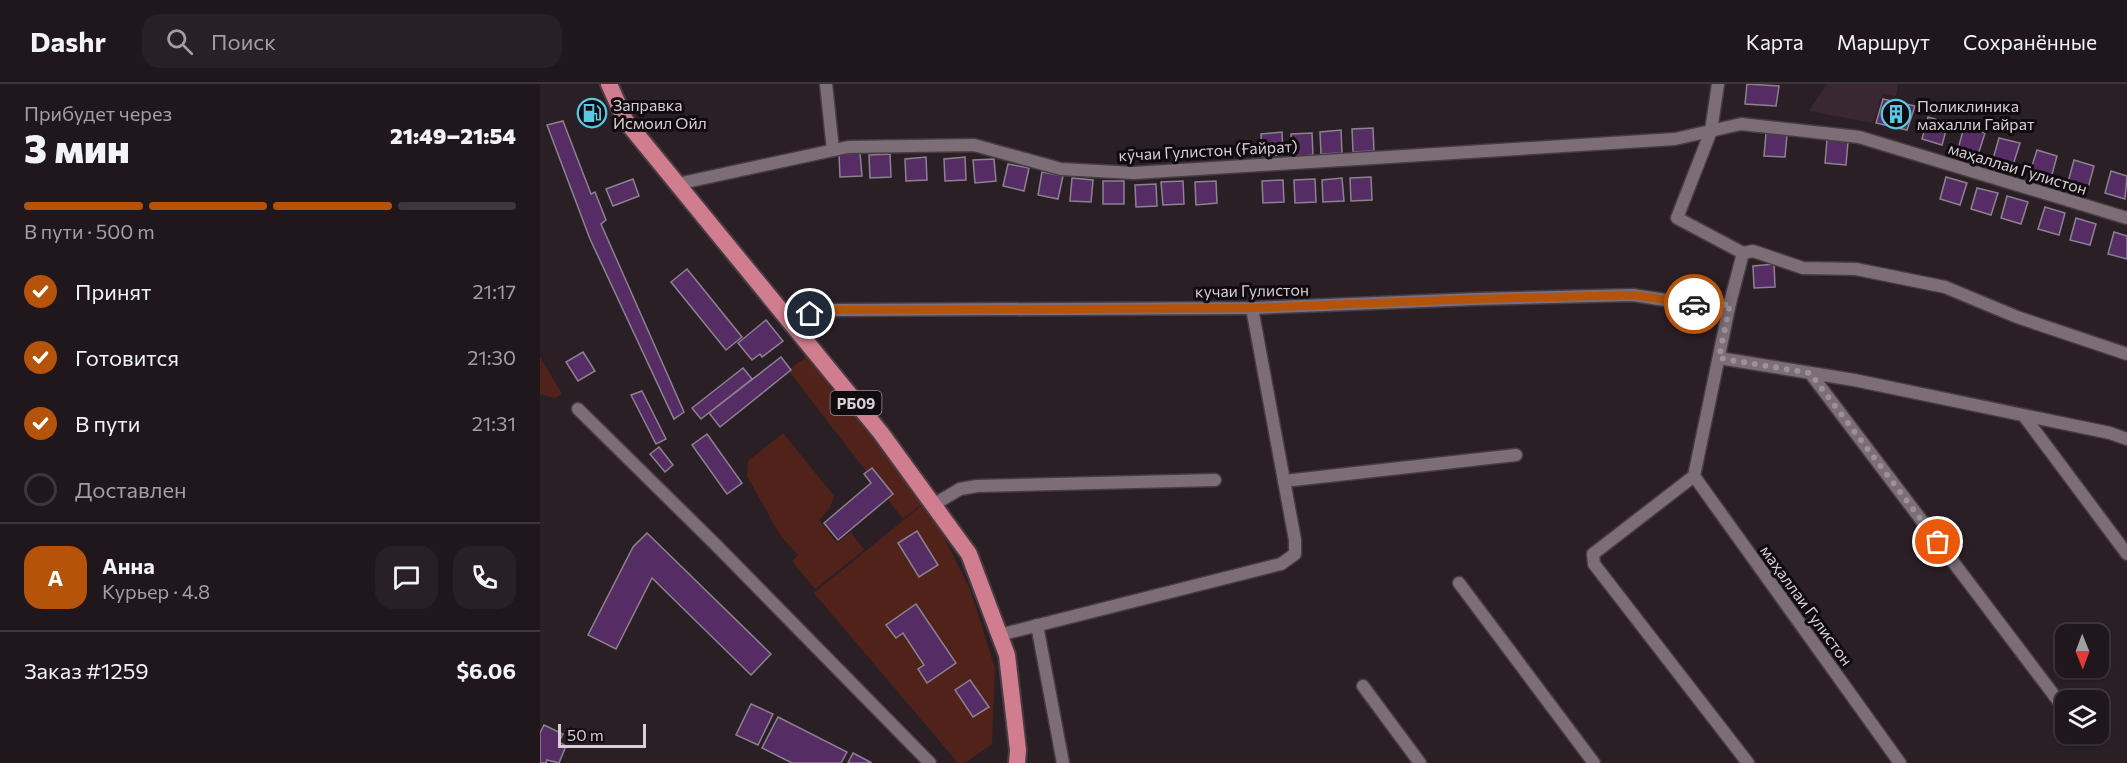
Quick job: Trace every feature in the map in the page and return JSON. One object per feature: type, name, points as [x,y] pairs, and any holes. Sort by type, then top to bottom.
[{"type":"highway","name":"РБ09","points":[[609,84],[625,120],[881,433],[969,554],[1007,655],[1018,750],[1017,763]]},
{"type":"street","points":[[826,84],[833,150]]},
{"type":"street","points":[[1718,84],[1711,131],[1677,218],[1743,252],[1753,251],[1803,268],[1856,270],[1945,287],[2017,317],[2127,354]]},
{"type":"street","name":"маҳаллаи Гулистон","points":[[1711,131],[1741,124],[1859,136],[2127,219]]},
{"type":"street","name":"кӯчаи Гулистон (Ғайрат)","points":[[677,184],[848,147],[974,145],[1061,169],[1134,173],[1675,139],[1711,131]]},
{"type":"street","points":[[1743,252],[1730,303],[1694,476],[1593,554],[1592,559],[1748,763]]},
{"type":"street","name":"кучаи Гулистон","points":[[787,318],[834,310],[1252,308],[1633,295],[1717,308],[1730,303]]},
{"type":"street","points":[[999,635],[1281,564],[1295,554],[1295,540],[1252,308]]},
{"type":"street","points":[[1719,358],[1854,380],[2110,433],[2127,439]]},
{"type":"street","points":[[1810,373],[2055,696]]},
{"type":"street","points":[[578,409],[716,545],[930,763]]},
{"type":"street","points":[[2024,416],[2127,554]]},
{"type":"street","points":[[1284,481],[1516,455]]},
{"type":"street","name":"маҳаллаи Гулистон","points":[[1694,476],[1900,763]]},
{"type":"street","points":[[933,505],[960,489],[977,486],[1215,480]]},
{"type":"street","points":[[1459,583],[1594,763]]},
{"type":"street","points":[[1037,625],[1063,763]]},
{"type":"street","points":[[1363,686],[1420,763]]},
{"type":"shaded area","points":[[1827,84],[1898,84],[1896,96],[1882,94],[1873,123],[1809,111]]},
{"type":"shaded area","points":[[808,356],[924,502],[903,519],[788,370]]},
{"type":"shaded area","points":[[540,357],[562,394],[554,398],[540,394]]},
{"type":"shaded area","points":[[783,433],[834,496],[830,508],[819,520],[837,543],[851,532],[864,550],[815,589],[792,561],[798,555],[780,535],[747,476],[748,461]]},
{"type":"shaded area","points":[[926,502],[970,589],[995,668],[992,744],[965,763],[958,763],[814,593]]},
{"type":"building","points":[[1747,84],[1779,86],[1776,106],[1745,104]]},
{"type":"building","name":"Поликлиника махалли Гайрат","points":[[1883,99],[1915,106],[1907,130],[1876,123]]},
{"type":"building","points":[[1928,117],[1948,123],[1942,145],[1922,139]]},
{"type":"building","points":[[563,121],[591,194],[595,192],[606,220],[601,224],[684,412],[674,419],[590,239],[547,125]]},
{"type":"building","points":[[1964,127],[1985,133],[1978,155],[1958,149]]},
{"type":"building","points":[[1373,128],[1374,151],[1353,152],[1352,129]]},
{"type":"building","points":[[1341,130],[1342,153],[1321,154],[1320,132]]},
{"type":"building","points":[[1282,132],[1283,155],[1262,156],[1261,134]]},
{"type":"building","points":[[1312,133],[1313,155],[1292,157],[1291,134]]},
{"type":"building","points":[[1766,133],[1787,135],[1785,157],[1764,156]]},
{"type":"building","points":[[1999,138],[2020,143],[2013,165],[1993,159]]},
{"type":"building","points":[[1827,140],[1848,142],[1846,165],[1825,163]]},
{"type":"building","points":[[2037,150],[2057,156],[2051,178],[2030,172]]},
{"type":"building","points":[[860,153],[862,176],[840,177],[839,154]]},
{"type":"building","points":[[890,154],[891,177],[870,178],[869,155]]},
{"type":"building","points":[[926,157],[927,180],[906,181],[905,159]]},
{"type":"building","points":[[965,157],[966,180],[945,181],[944,159]]},
{"type":"building","points":[[994,159],[996,181],[975,183],[973,160]]},
{"type":"building","points":[[2074,160],[2094,166],[2088,188],[2068,182]]},
{"type":"building","points":[[1008,164],[1029,168],[1024,191],[1003,186]]},
{"type":"building","points":[[2111,171],[2127,176],[2125,199],[2105,193]]},
{"type":"building","points":[[1042,172],[1063,176],[1058,199],[1038,195]]},
{"type":"building","points":[[1371,177],[1372,200],[1351,201],[1350,178]]},
{"type":"building","points":[[1946,177],[1967,183],[1960,205],[1940,199]]},
{"type":"building","points":[[1072,178],[1093,180],[1091,202],[1070,201]]},
{"type":"building","points":[[1342,178],[1344,201],[1323,202],[1322,180]]},
{"type":"building","points":[[633,179],[639,196],[613,206],[606,189]]},
{"type":"building","points":[[1315,179],[1316,202],[1295,203],[1294,180]]},
{"type":"building","points":[[1283,180],[1284,202],[1263,203],[1262,181]]},
{"type":"building","points":[[1103,181],[1124,181],[1124,204],[1103,204]]},
{"type":"building","points":[[1183,181],[1184,204],[1163,205],[1161,182]]},
{"type":"building","points":[[1216,181],[1217,203],[1196,205],[1195,182]]},
{"type":"building","points":[[1156,184],[1157,206],[1136,207],[1135,185]]},
{"type":"building","points":[[1977,188],[1998,193],[1991,215],[1971,209]]},
{"type":"building","points":[[2007,196],[2028,202],[2021,224],[2001,218]]},
{"type":"building","points":[[2045,207],[2065,213],[2059,235],[2038,229]]},
{"type":"building","points":[[2076,218],[2096,224],[2090,245],[2070,240]]},
{"type":"building","points":[[2114,232],[2127,236],[2127,259],[2108,254]]},
{"type":"building","points":[[1774,264],[1775,287],[1754,288],[1753,266]]},
{"type":"building","points":[[687,269],[742,337],[726,350],[671,282]]},
{"type":"building","points":[[766,320],[783,341],[762,357],[760,354],[752,360],[738,343]]},
{"type":"building","points":[[583,352],[595,371],[578,381],[566,362]]},
{"type":"building","points":[[781,357],[791,370],[720,427],[709,413]]},
{"type":"building","points":[[743,368],[752,379],[701,419],[692,408]]},
{"type":"building","points":[[642,391],[666,439],[656,444],[631,395]]},
{"type":"building","points":[[707,434],[742,483],[727,494],[692,445]]},
{"type":"building","points":[[659,447],[673,465],[665,472],[650,454]]},
{"type":"building","points":[[872,468],[893,494],[838,540],[824,523],[871,483],[864,474]]},
{"type":"building","points":[[917,531],[938,565],[919,577],[898,543]]},
{"type":"building","points":[[647,533],[771,654],[751,675],[652,578],[616,649],[588,635],[633,547]]},
{"type":"building","points":[[916,604],[956,663],[927,683],[918,669],[924,665],[903,633],[896,638],[886,625]]},
{"type":"building","points":[[970,680],[989,707],[973,717],[955,690]]},
{"type":"building","points":[[751,704],[773,714],[758,745],[736,735]]},
{"type":"building","points":[[778,717],[847,752],[841,763],[792,763],[762,748]]},
{"type":"building","points":[[544,725],[563,734],[559,742],[566,746],[559,763],[547,760],[546,763],[540,763],[540,733]]},
{"type":"building","points":[[853,753],[872,763],[848,763]]},
{"type":"way so far","points":[[1694,304],[1717,308],[1730,303],[1719,358],[1810,373],[1938,542]]},
{"type":"place","name":"Заправка Исмоил Ойл","points":[[592,113]]},
{"type":"place","name":"Поликлиника махалли Гайрат","points":[[1896,114]]},
{"type":"route","points":[[810,314],[834,310],[1252,308],[1633,295],[1694,304]]}]
